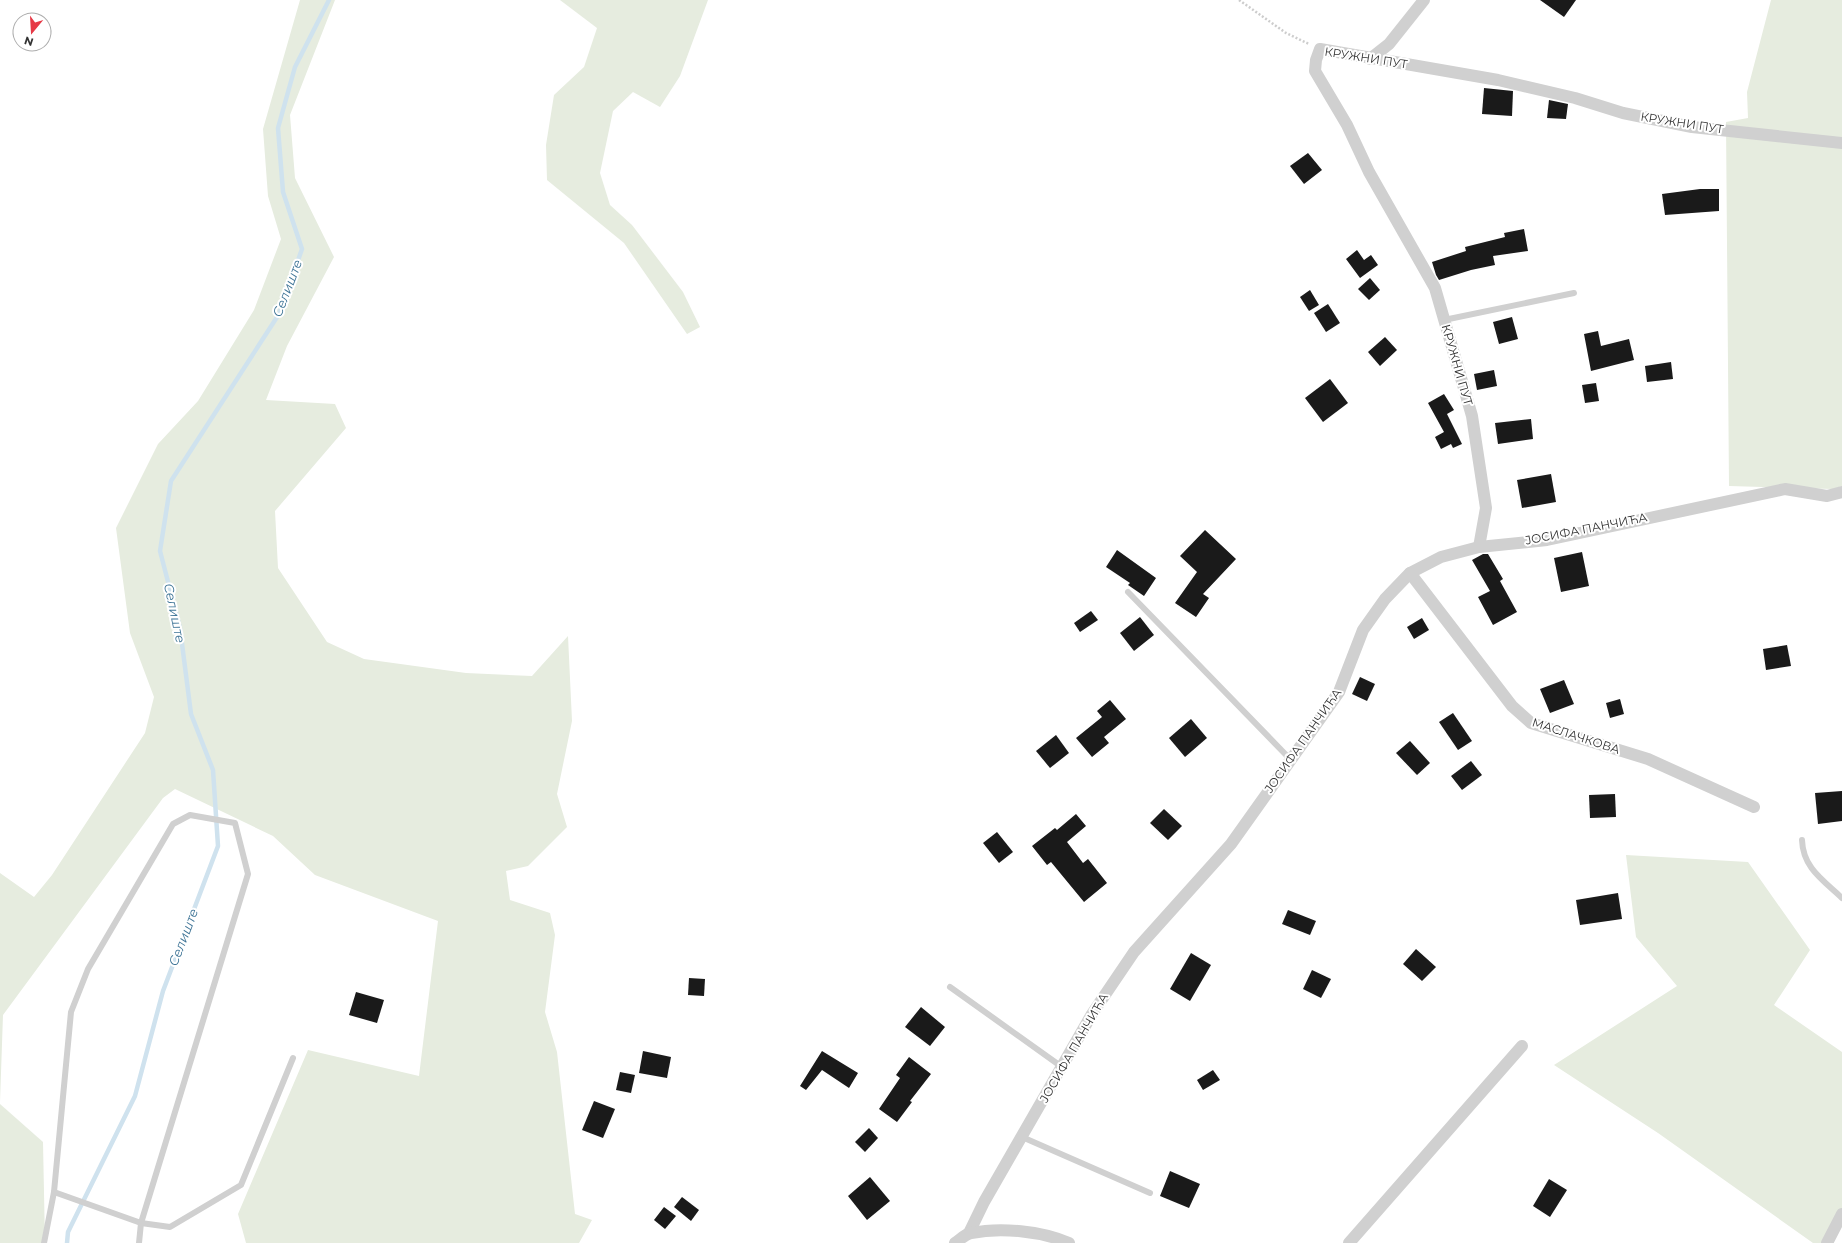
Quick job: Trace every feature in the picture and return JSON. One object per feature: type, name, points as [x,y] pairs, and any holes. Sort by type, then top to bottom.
[{"type":"street","points":[[1370,59],[1389,44],[1424,0]]},
{"type":"street","name":"КРУЖНИ ПУТ","points":[[1479,547],[1486,508],[1472,416],[1435,288],[1369,172],[1347,125],[1315,71],[1316,60],[1320,50],[1498,80],[1575,98],[1623,113],[1692,127],[1842,143]]},
{"type":"street","name":"ЈОСИФА ПАНЧИЋА","points":[[969,1233],[984,1202],[1092,1014],[1134,952],[1231,844],[1339,692],[1363,630],[1385,599],[1410,573],[1441,557],[1479,547],[1547,540],[1785,488],[1827,496],[1842,492]]},
{"type":"street","name":"МАСЛАЧКОВА","points":[[1410,573],[1512,706],[1531,723],[1648,759],[1754,807]]},
{"type":"street","points":[[1349,1243],[1522,1046]]},
{"type":"street","points":[[1827,1243],[1842,1214]]},
{"type":"street","points":[[955,1243],[969,1233],[1027,1231],[1069,1243]]},
{"type":"lane","points":[[1444,320],[1574,293]]},
{"type":"lane","points":[[1128,592],[1291,760]]},
{"type":"lane","points":[[44,1243],[54,1192],[71,1012],[88,969],[173,824],[190,814],[235,823],[248,874],[141,1223],[139,1243]]},
{"type":"lane","points":[[1802,840],[1802,851],[1811,870],[1842,898]]},
{"type":"lane","points":[[950,987],[1062,1067]]},
{"type":"lane","points":[[54,1192],[141,1223],[170,1226],[241,1185],[293,1058]]},
{"type":"lane","points":[[1022,1137],[1150,1193]]},
{"type":"path","points":[[1239,0],[1286,33],[1320,50]]},
{"type":"shaded area","points":[[300,0],[335,0],[290,115],[295,178],[334,257],[287,346],[266,400],[335,404],[346,428],[275,511],[278,568],[327,642],[364,659],[466,673],[532,676],[568,636],[572,721],[557,794],[567,827],[528,866],[506,871],[510,900],[550,913],[555,935],[545,1012],[557,1052],[575,1214],[592,1220],[579,1243],[246,1243],[238,1214],[308,1050],[419,1076],[438,921],[315,875],[273,836],[175,789],[163,798],[3,1015],[0,1102],[0,873],[34,897],[52,875],[145,733],[154,697],[130,633],[116,528],[158,444],[198,401],[254,310],[281,239],[268,196],[263,129]]},
{"type":"shaded area","points":[[560,0],[708,0],[680,76],[660,107],[633,92],[613,111],[600,173],[610,205],[632,225],[683,292],[700,327],[687,334],[624,243],[547,180],[546,145],[554,95],[584,67],[597,28]]},
{"type":"shaded area","points":[[1771,0],[1842,0],[1842,486],[1833,489],[1729,486],[1726,122],[1748,118],[1747,92]]},
{"type":"shaded area","points":[[1626,855],[1748,862],[1810,950],[1774,1005],[1842,1052],[1842,1221],[1831,1243],[1813,1243],[1658,1133],[1554,1065],[1677,986],[1636,937]]},
{"type":"shaded area","points":[[0,1104],[43,1142],[45,1243],[0,1243]]},
{"type":"building","points":[[1540,0],[1576,0],[1564,17]]},
{"type":"building","points":[[1484,88],[1513,91],[1512,116],[1482,114]]},
{"type":"building","points":[[1549,100],[1568,104],[1566,119],[1547,118]]},
{"type":"building","points":[[1308,153],[1322,170],[1304,184],[1290,166]]},
{"type":"building","points":[[1700,189],[1719,189],[1719,211],[1665,215],[1662,194]]},
{"type":"building","points":[[1524,229],[1528,251],[1493,256],[1495,265],[1471,270],[1439,280],[1436,275],[1432,262],[1466,251],[1465,247],[1505,237],[1504,233]]},
{"type":"building","points":[[1357,250],[1364,260],[1371,255],[1378,265],[1360,278],[1346,259]]},
{"type":"building","points":[[1370,278],[1380,290],[1369,300],[1358,289]]},
{"type":"building","points":[[1310,290],[1319,305],[1309,311],[1300,297]]},
{"type":"building","points":[[1328,304],[1340,323],[1326,332],[1314,313]]},
{"type":"building","points":[[1512,317],[1518,339],[1499,344],[1493,322]]},
{"type":"building","points":[[1598,331],[1601,346],[1629,339],[1634,360],[1591,371],[1584,334]]},
{"type":"building","points":[[1385,337],[1397,350],[1380,366],[1368,352]]},
{"type":"building","points":[[1671,362],[1673,379],[1647,382],[1645,366]]},
{"type":"building","points":[[1494,370],[1497,386],[1477,390],[1474,374]]},
{"type":"building","points":[[1330,379],[1348,403],[1323,422],[1305,398]]},
{"type":"building","points":[[1596,383],[1599,401],[1585,403],[1582,385]]},
{"type":"building","points":[[1444,394],[1454,410],[1447,414],[1462,444],[1453,448],[1451,444],[1441,449],[1435,437],[1444,432],[1428,403]]},
{"type":"building","points":[[1531,419],[1533,439],[1498,444],[1495,423]]},
{"type":"building","points":[[1551,474],[1556,502],[1522,508],[1517,480]]},
{"type":"building","points":[[1205,530],[1236,559],[1203,594],[1209,598],[1196,617],[1175,603],[1197,572],[1180,556]]},
{"type":"building","points":[[1117,550],[1156,578],[1144,596],[1128,585],[1130,583],[1106,567]]},
{"type":"building","points":[[1582,552],[1589,586],[1561,592],[1554,558]]},
{"type":"building","points":[[1483,554],[1488,554],[1503,579],[1500,581],[1517,612],[1493,625],[1478,597],[1490,591],[1472,560]]},
{"type":"building","points":[[1091,611],[1098,620],[1080,632],[1074,623]]},
{"type":"building","points":[[1140,617],[1154,635],[1134,651],[1120,633]]},
{"type":"building","points":[[1422,618],[1429,630],[1414,639],[1407,627]]},
{"type":"building","points":[[1787,645],[1791,666],[1766,670],[1763,649]]},
{"type":"building","points":[[1360,677],[1375,684],[1367,701],[1352,694]]},
{"type":"building","points":[[1564,680],[1574,704],[1550,713],[1540,689]]},
{"type":"building","points":[[1620,699],[1624,714],[1610,718],[1606,703]]},
{"type":"building","points":[[1110,700],[1126,719],[1104,737],[1109,743],[1092,757],[1076,738],[1102,717],[1097,711]]},
{"type":"building","points":[[1453,713],[1472,741],[1458,750],[1439,722]]},
{"type":"building","points":[[1191,719],[1207,738],[1185,757],[1169,738]]},
{"type":"building","points":[[1056,735],[1069,753],[1050,768],[1036,751]]},
{"type":"building","points":[[1410,741],[1430,763],[1417,775],[1396,753]]},
{"type":"building","points":[[1471,761],[1482,775],[1462,790],[1451,776]]},
{"type":"building","points":[[1842,791],[1842,821],[1818,824],[1815,793]]},
{"type":"building","points":[[1615,794],[1616,817],[1590,818],[1589,795]]},
{"type":"building","points":[[1164,809],[1182,826],[1168,840],[1150,823]]},
{"type":"building","points":[[1076,814],[1086,826],[1067,842],[1083,863],[1088,859],[1107,883],[1084,902],[1051,862],[1047,865],[1032,846],[1055,828],[1057,830]]},
{"type":"building","points":[[997,832],[1013,852],[999,863],[983,843]]},
{"type":"building","points":[[1618,893],[1622,919],[1580,925],[1576,900]]},
{"type":"building","points":[[1288,910],[1316,921],[1310,935],[1282,924]]},
{"type":"building","points":[[1416,949],[1436,967],[1422,981],[1403,964]]},
{"type":"building","points":[[1191,953],[1211,965],[1190,1001],[1170,989]]},
{"type":"building","points":[[1312,970],[1331,979],[1321,998],[1303,989]]},
{"type":"building","points":[[689,978],[705,979],[704,996],[688,995]]},
{"type":"building","points":[[356,992],[384,1000],[377,1023],[349,1015]]},
{"type":"building","points":[[921,1007],[945,1027],[930,1046],[905,1027]]},
{"type":"building","points":[[643,1051],[671,1057],[667,1078],[639,1073]]},
{"type":"building","points":[[822,1051],[858,1073],[849,1088],[822,1070],[806,1090],[800,1086]]},
{"type":"building","points":[[909,1057],[931,1074],[910,1101],[912,1102],[897,1122],[879,1109],[900,1078],[896,1075]]},
{"type":"building","points":[[1213,1070],[1220,1080],[1203,1090],[1197,1080]]},
{"type":"building","points":[[620,1072],[635,1075],[631,1093],[616,1090]]},
{"type":"building","points":[[594,1101],[615,1109],[603,1138],[582,1130]]},
{"type":"building","points":[[869,1128],[878,1138],[865,1152],[855,1142]]},
{"type":"building","points":[[1170,1171],[1200,1184],[1189,1208],[1160,1196]]},
{"type":"building","points":[[870,1177],[890,1201],[867,1220],[848,1196]]},
{"type":"building","points":[[1549,1179],[1567,1190],[1550,1217],[1533,1206]]},
{"type":"building","points":[[682,1197],[699,1210],[691,1221],[674,1207]]},
{"type":"building","points":[[664,1207],[676,1216],[665,1229],[654,1220]]},
{"type":"waterway","name":"Селиште","points":[[67,1243],[68,1232],[135,1096],[163,991],[218,846],[213,770],[191,714],[180,628],[160,551],[171,481],[279,314],[302,249],[283,192],[278,128],[295,67],[329,0]]}]
